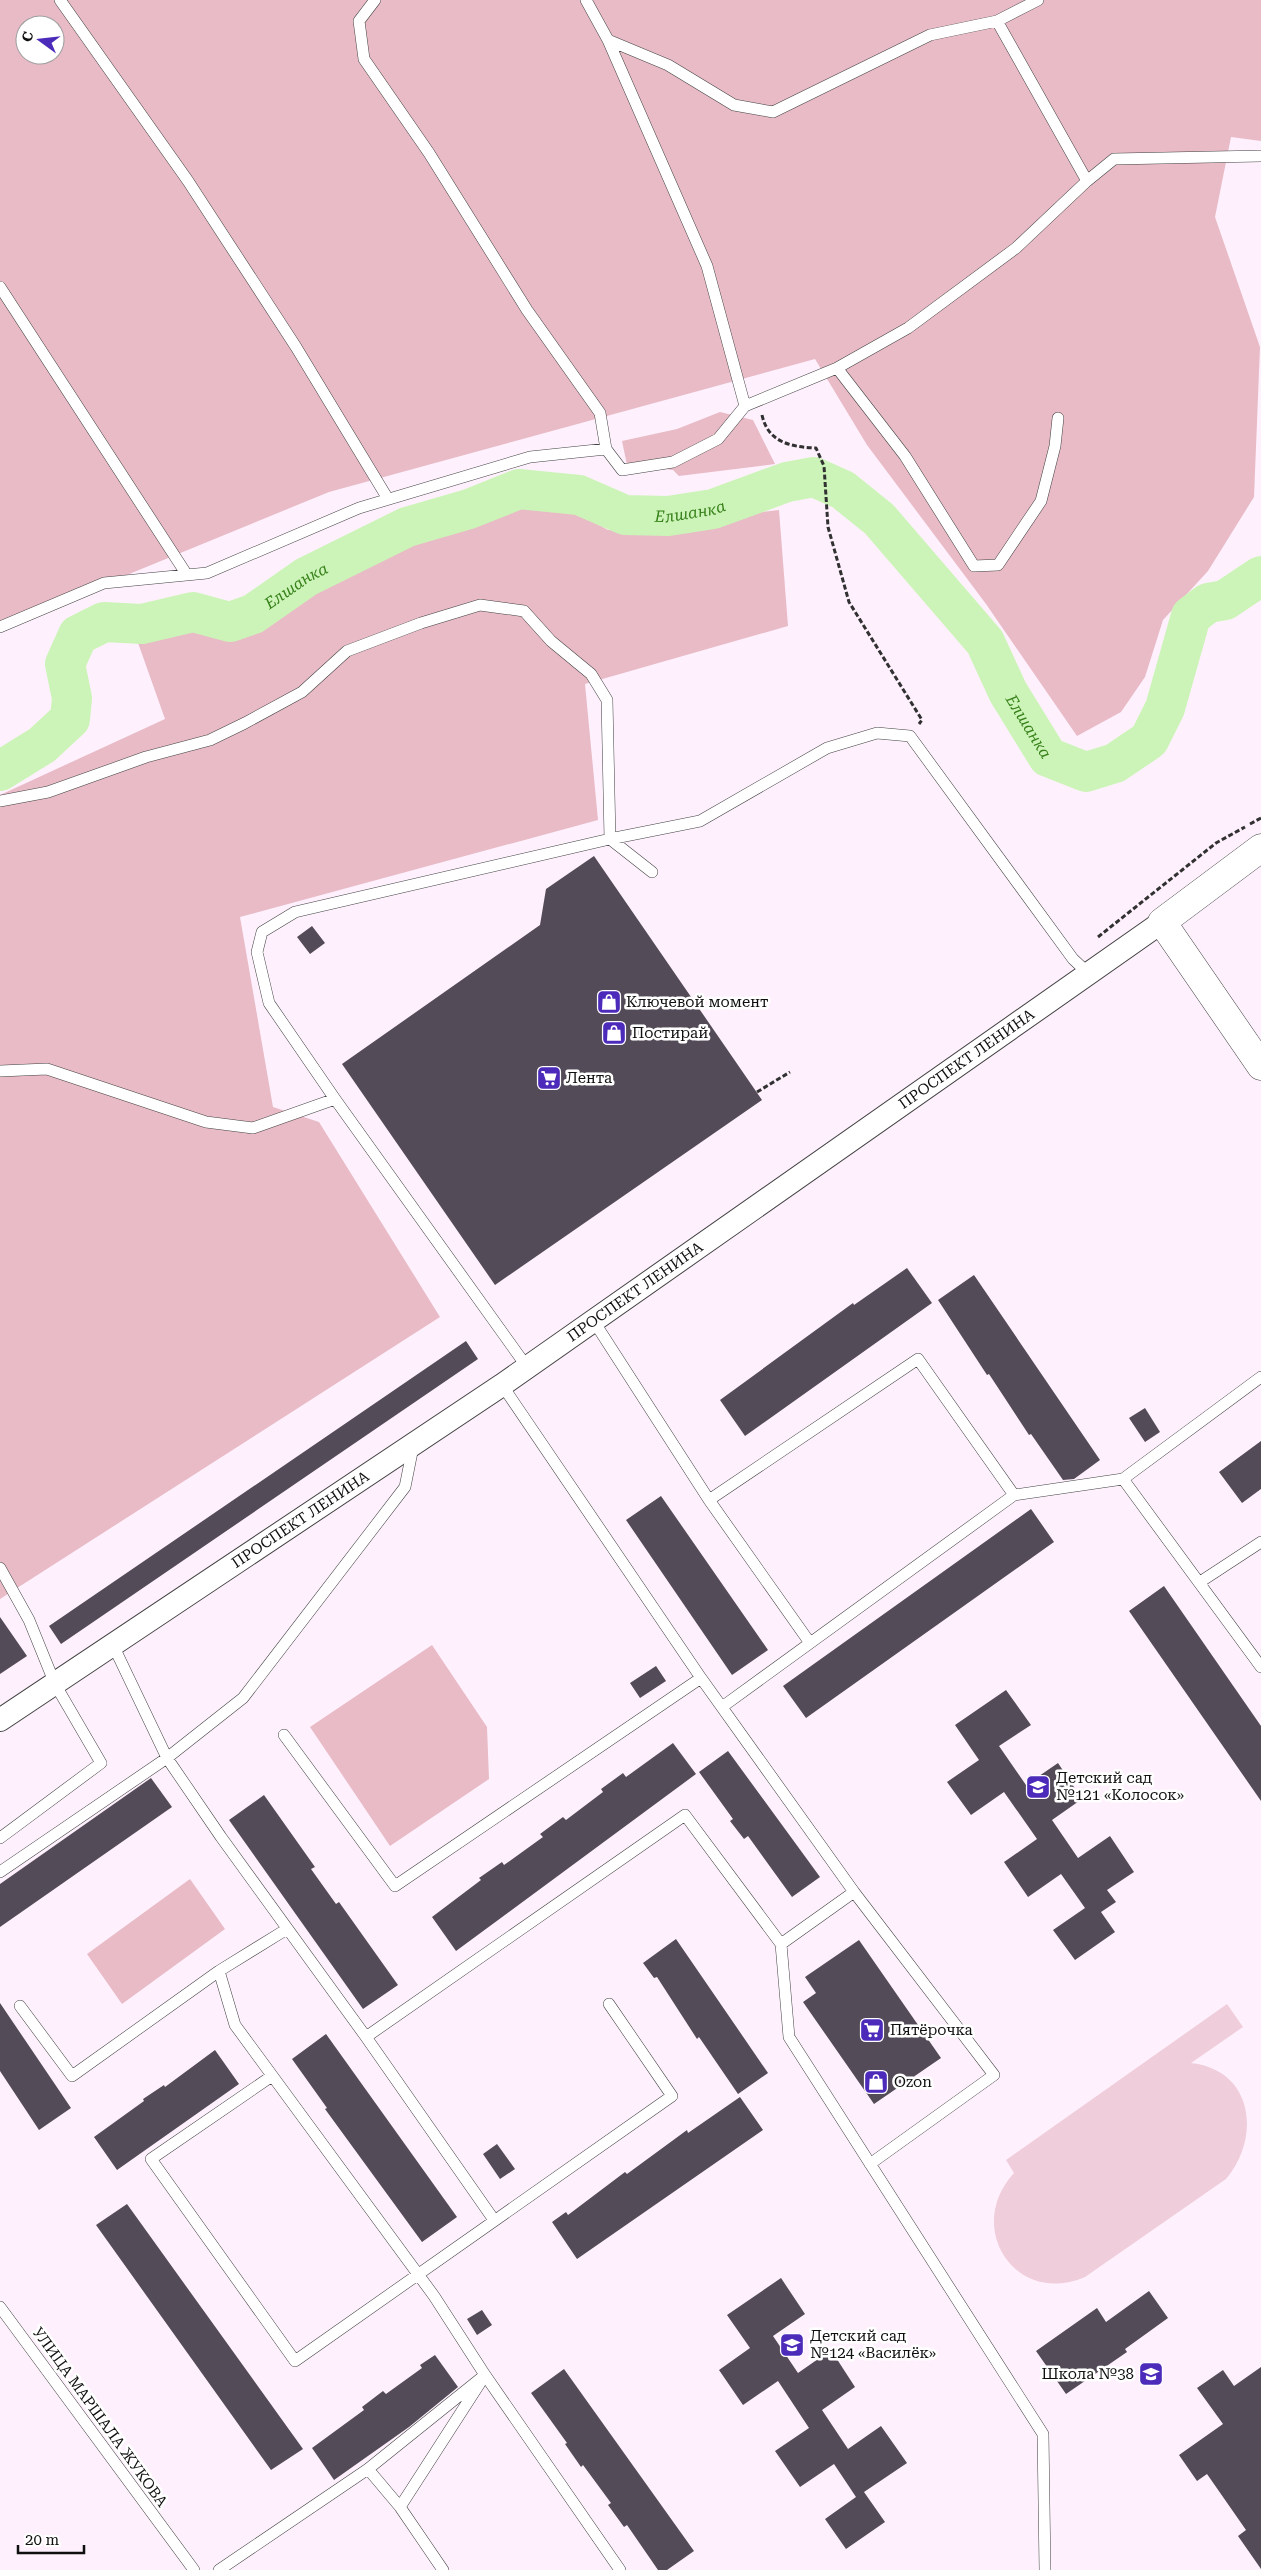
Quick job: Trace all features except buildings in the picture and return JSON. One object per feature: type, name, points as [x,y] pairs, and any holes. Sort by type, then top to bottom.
[{"type":"street","name":"ПРОСПЕКТ ЛЕНИНА","points":[[0,1720],[502,1385],[1081,966],[1162,922],[1261,848]]},
{"type":"street","points":[[1162,922],[1261,1066]]},
{"type":"lane","points":[[60,0],[188,181],[296,347],[388,499]]},
{"type":"lane","points":[[375,0],[359,21],[364,59],[429,153],[527,310],[600,413],[606,449],[622,470],[673,462],[718,439],[749,404],[837,368],[908,328],[1008,254],[1087,181],[1114,159],[1261,156]]},
{"type":"lane","points":[[586,0],[608,40],[707,266],[749,404]]},
{"type":"lane","points":[[608,40],[668,65],[734,105],[773,112],[930,35],[998,21],[1038,0]]},
{"type":"lane","points":[[998,21],[1087,181]]},
{"type":"lane","points":[[0,287],[187,575]]},
{"type":"lane","points":[[837,368],[905,456],[974,566],[998,565],[1041,501],[1054,446],[1058,418]]},
{"type":"lane","points":[[0,627],[104,583],[206,573],[358,508],[530,457],[606,449]]},
{"type":"lane","points":[[0,801],[48,792],[146,757],[210,740],[245,724],[302,692],[347,651],[422,622],[480,605],[524,611],[551,641],[591,674],[607,700],[610,839]]},
{"type":"lane","points":[[527,1367],[335,1099],[269,1003],[257,952],[262,932],[295,912],[610,839],[700,821],[828,748],[877,733],[910,736],[1081,966]]},
{"type":"lane","points":[[610,839],[652,872]]},
{"type":"lane","points":[[0,1071],[47,1069],[206,1122],[254,1128],[335,1099]]},
{"type":"lane","points":[[593,1320],[709,1500],[810,1643]]},
{"type":"lane","points":[[709,1500],[918,1359],[1014,1495]]},
{"type":"lane","points":[[722,1707],[1014,1495],[1123,1479],[1261,1377]]},
{"type":"lane","points":[[502,1385],[700,1678],[854,1892],[994,2076],[870,2164]]},
{"type":"lane","points":[[0,1872],[167,1758],[243,1698],[405,1487],[413,1444]]},
{"type":"lane","points":[[1123,1479],[1261,1667]]},
{"type":"lane","points":[[1200,1582],[1261,1542]]},
{"type":"lane","points":[[0,1568],[29,1620],[55,1684],[101,1763],[0,1838]]},
{"type":"lane","points":[[113,1645],[167,1758],[494,2220]]},
{"type":"lane","points":[[284,1735],[395,1886],[700,1678]]},
{"type":"lane","points":[[366,2037],[685,1815],[782,1944],[789,2037],[1042,2434],[1045,2570]]},
{"type":"lane","points":[[782,1944],[854,1892]]},
{"type":"lane","points":[[20,2006],[72,2076],[219,1971],[287,1929]]},
{"type":"lane","points":[[219,1971],[235,2025],[434,2296],[485,2375],[620,2570]]},
{"type":"lane","points":[[272,2076],[151,2159],[295,2361],[672,2096],[609,2004]]},
{"type":"lane","name":"УЛИЦА МАРШАЛА ЖУКОВА","points":[[0,2307],[194,2570]]},
{"type":"lane","points":[[219,2570],[368,2469],[485,2375]]},
{"type":"lane","points":[[400,2507],[485,2375]]},
{"type":"lane","points":[[368,2469],[400,2507],[443,2570]]},
{"type":"path","points":[[749,404],[760,408],[763,421],[778,440],[790,446],[816,448],[824,466],[828,527],[850,602],[922,720],[910,736]]},
{"type":"path","points":[[1081,966],[1152,891],[1216,843],[1261,818]]},
{"type":"path","points":[[757,1092],[790,1072]]},
{"type":"shaded area","points":[[0,0],[1261,0],[1261,141],[1231,137],[1215,217],[1260,347],[1254,497],[1208,571],[1163,620],[1145,677],[1121,712],[1077,736],[986,604],[867,445],[815,359],[329,492],[0,627]]},
{"type":"shaded area","points":[[720,412],[753,420],[775,464],[679,476],[673,470],[627,465],[622,441],[677,429]]},
{"type":"shaded area","points":[[546,496],[608,530],[779,510],[788,626],[585,684],[598,820],[240,917],[273,1107],[319,1122],[440,1317],[0,1599],[0,795],[165,719],[137,640]]},
{"type":"shaded area","points":[[432,1645],[487,1727],[489,1779],[390,1846],[310,1727]]},
{"type":"shaded area","points":[[190,1879],[225,1929],[122,2004],[87,1954]]},
{"type":"shaded area","points":[[1227,2004],[1243,2027],[1191,2063],[1212,2068],[1228,2078],[1239,2092],[1245,2108],[1247,2126],[1244,2145],[1237,2163],[1226,2179],[1085,2277],[1060,2283],[1037,2281],[1019,2272],[1004,2256],[996,2238],[994,2216],[1000,2194],[1014,2173],[1006,2160]]},
{"type":"waterway","name":"Елшанка","points":[[0,771],[42,745],[70,719],[72,698],[65,664],[78,635],[104,622],[142,624],[193,612],[230,622],[253,614],[306,577],[407,527],[469,509],[519,489],[579,495],[625,515],[668,516],[713,509],[787,482],[814,477],[843,490],[879,519],[985,642],[1008,692],[1048,757],[1086,772],[1115,763],[1149,740],[1165,708],[1191,616],[1208,603],[1225,600],[1261,576]]},
{"type":"place","name":"Ключевой момент","points":[[609,1002]]},
{"type":"place","name":"Постирай","points":[[614,1033]]},
{"type":"place","name":"Лента","points":[[549,1078]]},
{"type":"place","name":"Детский сад №121 «Колосок»","points":[[1038,1787]]},
{"type":"place","name":"Пятёрочка","points":[[872,2030]]},
{"type":"place","name":"Ozon","points":[[876,2082]]},
{"type":"place","name":"Детский сад №124 «Василёк»","points":[[792,2345]]},
{"type":"place","name":"Школа №38","points":[[1151,2374]]}]
